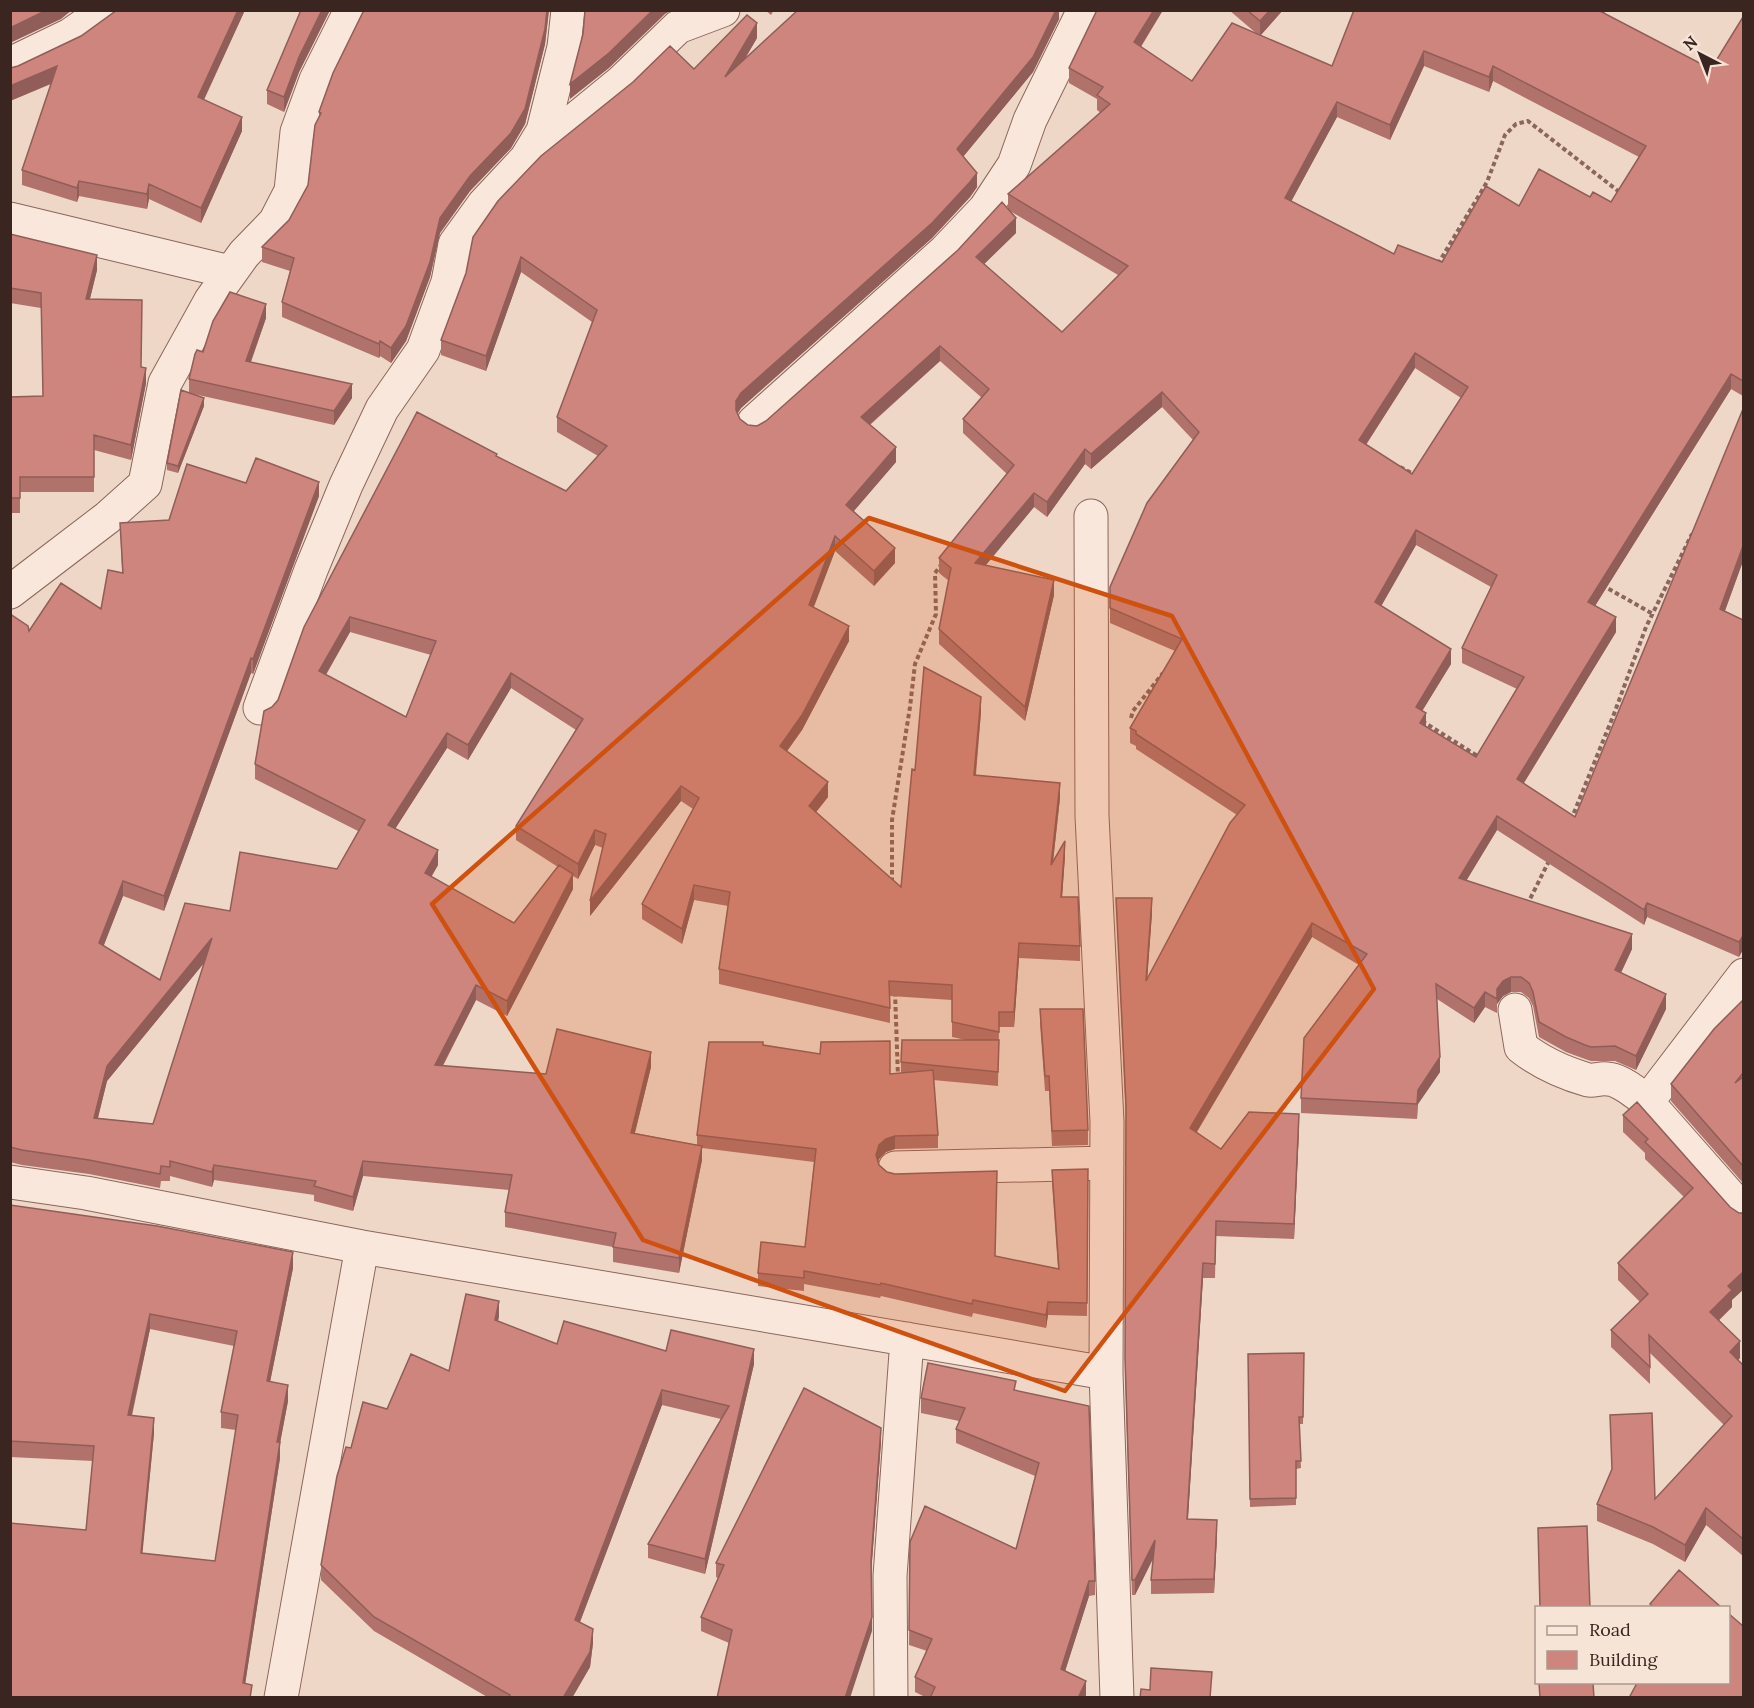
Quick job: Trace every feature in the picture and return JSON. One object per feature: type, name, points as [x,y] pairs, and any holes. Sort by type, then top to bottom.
[{"type":"street","points":[[10,64],[70,35],[106,10]]},
{"type":"street","points":[[10,592],[115,512],[145,484],[165,383],[211,300],[244,254],[275,222],[291,191],[297,132],[316,80],[351,10]]},
{"type":"street","points":[[526,159],[543,131],[564,47],[568,10]]},
{"type":"street","points":[[260,708],[311,570],[346,485],[382,409],[423,351],[448,282],[455,244],[484,204],[526,159],[621,82],[678,27],[723,10]]},
{"type":"street","points":[[754,422],[945,251],[985,210],[1014,165],[1030,120],[1084,10]]},
{"type":"street","points":[[10,219],[230,272]]},
{"type":"street","points":[[1091,516],[1092,816],[1107,1122],[1106,1372],[1117,1698]]},
{"type":"street","points":[[1647,1102],[1743,975]]},
{"type":"street","points":[[1515,1010],[1521,1047],[1538,1060],[1592,1081],[1609,1078],[1635,1092],[1738,1196]]},
{"type":"street","points":[[895,1168],[1107,1163]]},
{"type":"street","points":[[10,1182],[86,1193],[362,1247],[1106,1372]]},
{"type":"street","points":[[281,1698],[362,1247]]},
{"type":"street","points":[[891,1698],[890,1576],[907,1338]]},
{"type":"path","points":[[1432,274],[1487,182],[1505,135],[1516,124],[1528,121],[1631,200]]},
{"type":"path","points":[[1393,463],[1424,480]]},
{"type":"path","points":[[1568,826],[1646,627],[1696,527]]},
{"type":"path","points":[[892,891],[892,820],[915,664],[936,614],[935,573],[947,557]]},
{"type":"path","points":[[1593,579],[1653,614]]},
{"type":"path","points":[[1129,721],[1133,711],[1164,671]]},
{"type":"path","points":[[1416,717],[1484,760]]},
{"type":"path","points":[[1563,810],[1573,816]]},
{"type":"path","points":[[1526,913],[1527,903],[1552,855]]},
{"type":"path","points":[[895,983],[898,1087]]},
{"type":"highlighted area","points":[[869,518],[1172,616],[1374,989],[1065,1391],[643,1240],[432,904]]},
{"type":"building","points":[[10,10],[47,10],[10,28]]},
{"type":"building","points":[[117,10],[238,10],[198,97],[242,117],[201,208],[149,184],[147,194],[79,181],[77,188],[22,170],[57,66],[10,86],[10,68],[81,36]]},
{"type":"building","points":[[301,10],[322,10],[299,57],[284,97],[267,90]]},
{"type":"building","points":[[364,10],[547,10],[545,29],[525,109],[511,133],[470,176],[440,218],[430,262],[406,326],[391,348],[380,341],[379,344],[282,302],[294,258],[262,247],[289,220],[308,185],[315,125],[321,113],[319,112],[333,73]]},
{"type":"building","points":[[585,10],[653,10],[609,53],[570,84],[583,34]]},
{"type":"building","points":[[798,10],[1056,10],[1033,57],[957,149],[977,173],[970,182],[932,223],[741,393],[736,401],[736,410],[740,419],[748,425],[757,426],[766,421],[958,250],[1002,202],[1016,218],[976,257],[1062,332],[1128,266],[1008,194],[1110,104],[1097,95],[1103,87],[1069,68],[1097,10],[1154,10],[1134,42],[1192,81],[1232,23],[1332,66],[1354,10],[1598,10],[1711,69],[1743,17],[1743,381],[1731,374],[1588,602],[1616,617],[1517,779],[1575,817],[1743,409],[1743,546],[1720,609],[1743,620],[1743,936],[1739,942],[1647,903],[1644,910],[1497,816],[1459,878],[1632,934],[1615,970],[1666,994],[1636,1056],[1615,1046],[1585,1045],[1539,1022],[1533,992],[1529,983],[1521,977],[1511,977],[1503,981],[1497,989],[1497,999],[1485,992],[1474,1008],[1436,984],[1440,1057],[1418,1090],[1417,1104],[1301,1098],[1304,1038],[1367,954],[1312,923],[1190,1128],[1221,1149],[1249,1112],[1299,1114],[1294,1224],[1216,1221],[1215,1264],[1203,1263],[1187,1519],[1217,1520],[1214,1579],[1151,1580],[1155,1540],[1135,1580],[1132,1580],[1125,1358],[1126,1106],[1116,898],[1152,898],[1146,981],[1230,823],[1245,805],[1130,728],[1182,639],[1110,608],[1110,587],[1147,503],[1199,432],[1162,392],[1091,454],[1085,449],[1047,502],[1034,493],[975,563],[1054,580],[1025,707],[939,629],[951,568],[939,558],[1014,465],[963,419],[989,389],[940,346],[861,417],[896,447],[846,505],[895,548],[874,571],[835,536],[809,605],[849,626],[802,715],[780,746],[828,782],[809,806],[901,887],[924,667],[981,697],[974,775],[1060,783],[1051,865],[1065,841],[1061,897],[1078,897],[1080,946],[1019,943],[1014,1012],[999,1012],[999,1032],[952,1022],[952,985],[889,981],[890,1008],[719,969],[730,892],[694,885],[682,929],[642,904],[699,798],[681,786],[590,901],[606,834],[595,830],[578,864],[516,826],[583,719],[511,673],[468,745],[447,733],[388,825],[438,850],[425,873],[514,923],[559,865],[573,874],[507,1001],[476,985],[435,1065],[546,1074],[557,1029],[651,1052],[631,1133],[702,1146],[679,1258],[613,1247],[616,1233],[505,1212],[512,1175],[363,1161],[353,1197],[314,1186],[316,1181],[214,1165],[212,1172],[170,1161],[170,1167],[161,1166],[160,1174],[10,1147],[10,614],[28,626],[29,631],[61,583],[101,609],[108,570],[123,573],[120,523],[169,520],[187,464],[246,483],[256,458],[319,482],[253,659],[251,658],[164,896],[123,881],[99,943],[160,980],[185,903],[230,911],[240,852],[337,869],[365,820],[255,764],[264,711],[278,700],[304,627],[417,412],[497,454],[496,456],[566,491],[607,446],[557,417],[597,310],[521,257],[486,356],[441,340],[466,273],[473,237],[498,201],[541,156],[633,82],[670,46],[694,69],[747,15],[757,23],[725,77]],"holes":[[[1424,51],[1489,77],[1493,66],[1646,146],[1611,202],[1593,192],[1590,197],[1539,169],[1519,206],[1486,186],[1442,262],[1398,245],[1394,254],[1285,198],[1337,102],[1390,125]],[[1415,353],[1468,387],[1412,474],[1359,440]],[[1416,530],[1497,575],[1462,648],[1524,677],[1476,757],[1420,723],[1426,713],[1416,707],[1451,649],[1375,602]],[[350,617],[436,641],[406,717],[319,671]],[[212,938],[153,1124],[94,1118],[107,1066]]]},
{"type":"building","points":[[1247,10],[1270,10],[1260,21]]},
{"type":"building","points":[[10,234],[97,255],[86,299],[142,300],[141,367],[146,368],[131,445],[94,435],[94,477],[20,477],[20,498],[10,498],[10,397],[43,396],[41,293],[10,288]]},
{"type":"building","points":[[230,292],[266,304],[246,361],[352,384],[334,411],[189,379],[195,354],[197,350],[203,352],[213,321]]},
{"type":"building","points":[[181,390],[204,398],[178,466],[167,463]]},
{"type":"building","points":[[1743,1000],[1743,1073],[1735,1083],[1743,1077],[1743,1166],[1671,1084],[1714,1029]]},
{"type":"building","points":[[1040,1009],[1083,1009],[1088,1130],[1052,1131],[1049,1076],[1045,1076]]},
{"type":"building","points":[[902,1040],[999,1040],[998,1072],[901,1062]]},
{"type":"building","points":[[890,1041],[890,1074],[933,1070],[938,1135],[895,1136],[886,1139],[879,1145],[876,1155],[879,1165],[887,1172],[895,1174],[997,1171],[995,1256],[1059,1269],[1052,1170],[1088,1169],[1087,1303],[1048,1302],[1046,1315],[973,1300],[972,1304],[881,1283],[880,1285],[804,1271],[804,1278],[758,1273],[761,1242],[805,1247],[816,1149],[697,1135],[709,1042],[763,1042],[763,1045],[820,1054],[821,1042]]},
{"type":"building","points":[[1637,1102],[1730,1207],[1743,1213],[1743,1272],[1728,1286],[1732,1290],[1710,1312],[1740,1341],[1730,1352],[1743,1365],[1743,1539],[1706,1508],[1685,1545],[1653,1527],[1597,1504],[1612,1469],[1610,1415],[1652,1413],[1655,1499],[1732,1416],[1649,1335],[1650,1367],[1611,1330],[1648,1294],[1618,1263],[1693,1188],[1645,1142],[1648,1139],[1623,1115]]},
{"type":"building","points":[[10,1205],[157,1226],[293,1252],[267,1381],[288,1385],[277,1442],[280,1442],[243,1683],[252,1685],[250,1698],[10,1698],[10,1523],[86,1530],[94,1446],[10,1441]],"holes":[[[150,1314],[237,1331],[221,1412],[238,1415],[215,1561],[141,1553],[154,1418],[128,1415]]]},
{"type":"building","points":[[466,1294],[499,1301],[495,1320],[557,1344],[564,1321],[666,1351],[671,1330],[754,1349],[705,1559],[648,1544],[729,1406],[662,1390],[575,1620],[593,1629],[590,1652],[563,1698],[510,1698],[510,1695],[374,1617],[321,1565],[337,1476],[346,1447],[351,1448],[363,1402],[387,1409],[411,1354],[449,1371]]},
{"type":"building","points":[[1304,1353],[1303,1417],[1299,1417],[1301,1461],[1296,1461],[1296,1498],[1250,1499],[1248,1354]]},
{"type":"building","points":[[928,1363],[1016,1381],[1014,1390],[1089,1406],[1095,1581],[1089,1581],[1061,1669],[1086,1681],[1078,1698],[930,1698],[935,1687],[915,1677],[932,1639],[909,1630],[910,1542],[925,1506],[1016,1549],[1039,1463],[956,1429],[965,1408],[921,1398]]},
{"type":"building","points":[[804,1388],[881,1428],[871,1561],[872,1617],[845,1698],[717,1698],[732,1630],[701,1617],[724,1565],[716,1563]]},
{"type":"building","points":[[1587,1526],[1590,1606],[1540,1606],[1538,1528]]},
{"type":"building","points":[[1679,1570],[1720,1606],[1652,1606],[1650,1604]]},
{"type":"building","points":[[1730,1615],[1743,1626],[1743,1698],[1629,1698],[1636,1684],[1730,1684]]},
{"type":"building","points":[[1151,1668],[1212,1672],[1210,1698],[1140,1698],[1141,1689],[1150,1690]]},
{"type":"building","points":[[1539,1684],[1593,1684],[1594,1698],[1540,1698]]}]
